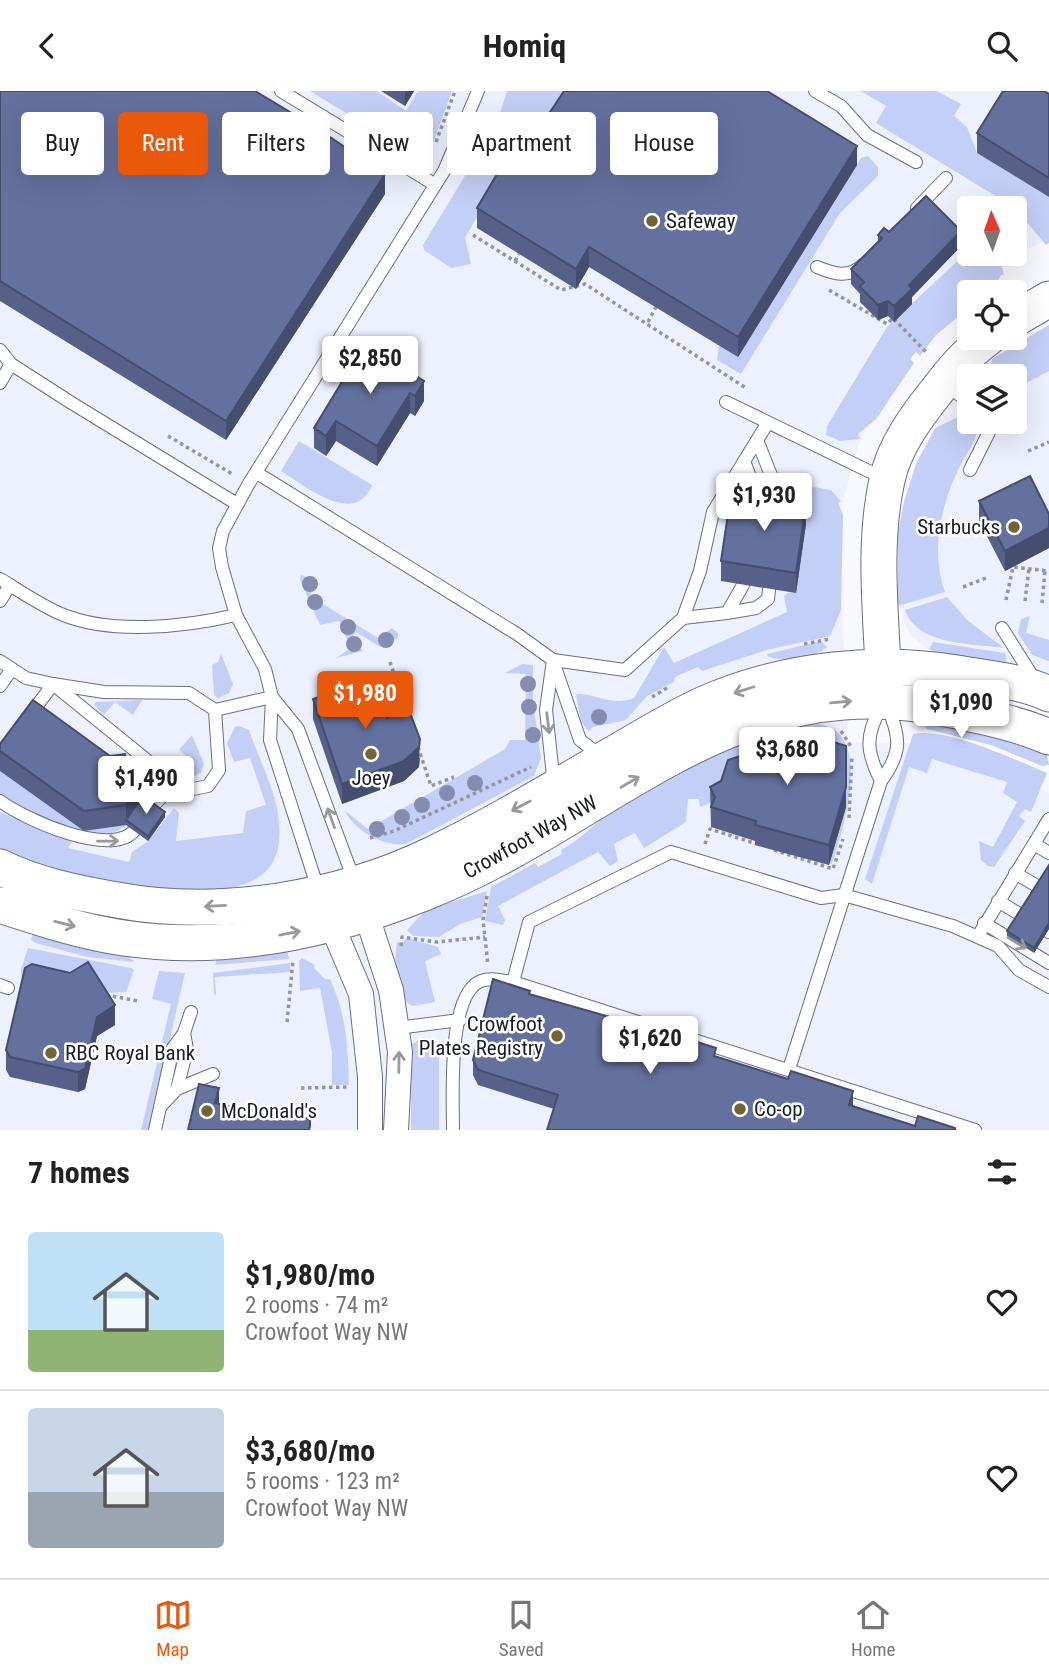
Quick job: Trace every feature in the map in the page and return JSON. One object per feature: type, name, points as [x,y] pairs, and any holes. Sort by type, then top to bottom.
[{"type":"street","points":[[1027,312],[1049,299]]},
{"type":"street","points":[[884,700],[879,554],[887,480],[897,452],[918,414],[956,393],[971,350]]},
{"type":"street","name":"Crowfoot Way NW","points":[[0,905],[120,938],[146,941],[205,943],[274,936],[331,925],[360,898],[431,855],[547,775],[605,759],[712,701],[771,682],[835,670],[883,666],[933,669],[1045,693]]},
{"type":"street","name":"Crowfoot Way NW","points":[[2,871],[55,887],[144,905],[225,906],[319,892],[360,898],[426,893],[525,844],[678,753],[723,730],[777,712],[838,702],[884,700],[917,703],[991,718],[1049,737]]},
{"type":"street","points":[[319,892],[361,995],[370,1077],[370,1130]]},
{"type":"street","points":[[360,898],[391,990],[397,1028],[400,1052],[396,1130]]},
{"type":"lane","points":[[281,91],[434,184]]},
{"type":"lane","points":[[319,892],[270,740],[272,697],[265,669],[236,615],[219,548],[223,531],[237,504],[444,171],[478,91]]},
{"type":"lane","points":[[815,91],[841,107],[867,135],[916,162]]},
{"type":"lane","points":[[905,221],[946,178]]},
{"type":"lane","points":[[817,267],[831,273],[851,274],[876,251]]},
{"type":"lane","points":[[0,350],[12,363],[117,432],[237,504]]},
{"type":"lane","points":[[0,383],[12,363]]},
{"type":"lane","points":[[726,402],[887,480]]},
{"type":"lane","points":[[257,473],[517,634],[553,660],[625,670],[683,618],[700,571],[713,512],[767,424]]},
{"type":"lane","points":[[970,470],[988,434]]},
{"type":"lane","points":[[757,440],[779,495],[776,534]]},
{"type":"lane","points":[[744,461],[752,496],[749,530]]},
{"type":"lane","points":[[727,613],[743,585],[746,558]]},
{"type":"lane","points":[[683,618],[756,608],[768,599],[773,561]]},
{"type":"lane","points":[[0,601],[5,582],[60,613],[96,624],[173,625],[236,615]]},
{"type":"lane","points":[[1002,628],[1045,693]]},
{"type":"lane","points":[[553,660],[580,740],[605,759]]},
{"type":"lane","points":[[547,775],[546,710],[553,660]]},
{"type":"lane","points":[[0,661],[26,678],[52,684],[104,692],[189,693],[215,710],[272,697]]},
{"type":"lane","points":[[0,686],[12,669]]},
{"type":"lane","points":[[52,684],[176,783],[193,789],[208,786],[219,770],[215,710]]},
{"type":"lane","points":[[24,723],[52,684]]},
{"type":"lane","points":[[272,697],[298,729],[360,898]]},
{"type":"lane","points":[[881,781],[871,760],[869,729],[884,700]]},
{"type":"lane","points":[[789,1069],[881,781],[896,762],[898,730],[884,700]]},
{"type":"lane","points":[[152,807],[176,783]]},
{"type":"lane","points":[[0,801],[46,824],[96,841],[117,842],[134,831]]},
{"type":"lane","points":[[978,936],[1049,819]]},
{"type":"lane","points":[[1034,845],[1049,853]]},
{"type":"lane","points":[[513,982],[529,922],[671,852],[821,898],[844,895],[953,926],[998,946],[1019,970],[1049,986]]},
{"type":"lane","points":[[1016,873],[1049,893]]},
{"type":"lane","points":[[998,901],[1049,932]]},
{"type":"lane","points":[[984,923],[1049,963]]},
{"type":"lane","points":[[453,1130],[454,1049],[463,999],[479,982],[490,979],[513,982],[975,1130]]},
{"type":"lane","points":[[155,1130],[173,1048],[184,1033],[191,1012]]},
{"type":"lane","points":[[397,1028],[460,1020]]},
{"type":"lane","points":[[177,1089],[187,1049],[184,1033]]},
{"type":"lane","points":[[160,1107],[177,1089],[213,1074]]},
{"type":"path","points":[[473,235],[561,290],[585,284],[648,322],[746,388]]},
{"type":"path","points":[[515,261],[519,254]]},
{"type":"path","points":[[824,288],[887,324],[893,318],[926,352]]},
{"type":"path","points":[[648,322],[656,307]]},
{"type":"path","points":[[168,436],[234,475]]},
{"type":"path","points":[[1028,451],[1049,442]]},
{"type":"path","points":[[1026,601],[1030,569],[1027,560]]},
{"type":"path","points":[[1006,600],[1013,567]]},
{"type":"path","points":[[1007,569],[1013,567],[1047,571],[1042,603]]},
{"type":"path","points":[[963,587],[989,577]]},
{"type":"path","points":[[390,662],[410,721]]},
{"type":"path","points":[[838,727],[852,746],[851,810],[847,826]]},
{"type":"path","points":[[414,734],[431,786],[454,777]]},
{"type":"path","points":[[370,838],[547,775]]},
{"type":"path","points":[[710,829],[759,845]]},
{"type":"path","points":[[771,849],[833,869],[843,837]]},
{"type":"path","points":[[488,887],[483,920],[490,979]]},
{"type":"path","points":[[402,937],[437,942],[485,937]]},
{"type":"path","points":[[287,1022],[293,960]]},
{"type":"path","points":[[102,1004],[104,995],[138,1001]]},
{"type":"path","points":[[301,1088],[354,1087]]},
{"type":"shaded area","points":[[0,91],[1049,91],[1049,238],[1027,249],[1027,196],[957,196],[957,266],[995,266],[981,280],[957,280],[957,305],[897,366],[869,409],[838,518],[848,742],[928,744],[1049,793],[1049,1130],[0,1130]]},
{"type":"shaded area","points":[[310,91],[377,91],[406,111],[418,91],[452,91],[433,143],[433,112],[344,112]]},
{"type":"shaded area","points":[[507,91],[577,91],[560,112],[500,112]]},
{"type":"shaded area","points":[[861,91],[937,91],[961,104],[954,116],[967,127],[977,153],[1049,197],[1049,243],[1046,245],[1027,222],[1027,196],[995,196],[876,123],[886,106]]},
{"type":"shaded area","points":[[868,156],[878,167],[878,176],[840,213],[741,374],[717,360],[719,345],[738,356],[861,158]]},
{"type":"shaded area","points":[[465,175],[508,175],[490,197],[465,237],[471,264],[451,268],[424,250],[423,245]]},
{"type":"shaded area","points":[[957,261],[957,266],[1002,266],[1004,275],[998,280],[957,280],[957,318],[936,335],[920,356],[916,352],[910,359],[914,363],[876,419],[858,434],[860,439],[840,441],[826,435],[827,426],[887,327]]},
{"type":"shaded area","points":[[1049,325],[1049,678],[938,654],[924,647],[911,635],[905,624],[896,592],[898,533],[904,502],[916,464],[954,397],[957,394],[957,434],[1027,434],[1027,364],[986,364],[1006,350],[1027,350],[1027,338]]},
{"type":"shaded area","points":[[1049,325],[1049,371],[1027,383],[1027,364],[991,364],[992,359],[1007,350],[1027,350],[1027,338]]},
{"type":"shaded area","points":[[956,418],[957,434],[976,434],[951,486],[939,531],[939,562],[945,592],[898,606],[898,533],[904,502],[916,464],[935,428]]},
{"type":"shaded area","points":[[299,441],[372,485],[364,497],[354,503],[329,499],[281,471]]},
{"type":"shaded area","points":[[808,486],[831,490],[841,501],[838,503],[843,515],[841,610],[830,636],[767,650],[702,671],[698,667],[675,677],[674,682],[647,696],[626,720],[593,727],[589,731],[581,722],[576,694],[619,701],[634,698],[664,647],[674,663],[787,612],[784,596],[796,592],[806,524],[807,509],[801,493]]},
{"type":"shaded area","points":[[301,575],[317,580],[310,596],[378,638],[392,628],[398,633],[398,638],[380,647],[356,632],[351,638],[363,651],[336,658],[351,648],[339,621],[320,625],[300,580]]},
{"type":"shaded area","points":[[947,597],[967,620],[1004,648],[933,637],[912,622],[905,610]]},
{"type":"shaded area","points":[[1030,616],[1026,633],[1049,640],[1049,661],[1032,655],[1018,633],[1021,619]]},
{"type":"shaded area","points":[[821,641],[827,647],[806,658],[784,660],[768,657],[767,654]]},
{"type":"shaded area","points":[[933,642],[1005,653],[1007,665],[938,654],[929,649]]},
{"type":"shaded area","points":[[221,654],[233,684],[229,693],[218,698],[214,695],[212,665],[218,662]]},
{"type":"shaded area","points":[[522,664],[533,665],[533,703],[541,758],[534,776],[406,844],[379,840],[356,825],[345,811],[368,829],[505,749],[510,740],[525,740],[526,674],[505,673]]},
{"type":"shaded area","points":[[142,700],[133,715],[115,702],[104,715],[94,705],[96,702]]},
{"type":"shaded area","points":[[938,719],[1042,751],[1047,755],[1049,765],[1042,766],[991,745],[927,729],[924,723]]},
{"type":"shaded area","points":[[818,724],[835,731],[846,744],[850,762],[847,807],[832,864],[829,863],[842,819],[722,798],[700,807],[699,799],[688,799],[686,822],[644,848],[635,833],[614,844],[618,861],[610,866],[598,852],[498,906],[505,920],[503,925],[485,921],[491,887],[535,863],[538,867],[562,854],[561,850],[639,794],[713,755],[765,736]]},
{"type":"shaded area","points":[[235,727],[249,730],[272,790],[279,821],[277,852],[261,875],[232,888],[193,892],[149,889],[61,871],[0,850],[0,812],[72,842],[68,848],[129,862],[132,852],[148,841],[174,808],[179,813],[176,841],[243,833],[246,811],[266,805],[250,758],[234,762],[227,743]]},
{"type":"shaded area","points":[[913,734],[944,735],[962,740],[1047,773],[1031,812],[1025,809],[1019,816],[1025,821],[994,867],[981,860],[979,841],[993,847],[1017,802],[1003,793],[1007,782],[932,759],[927,773],[909,767],[872,884],[865,879]]},
{"type":"shaded area","points":[[192,735],[204,764],[201,773],[192,777],[186,774],[194,762],[179,750]]},
{"type":"shaded area","points":[[0,771],[126,825],[113,832],[98,835],[46,820],[0,798]]},
{"type":"shaded area","points":[[487,891],[482,917],[460,924],[439,937],[413,936],[407,930],[426,910]]},
{"type":"shaded area","points":[[34,931],[127,954],[134,962],[87,957],[36,943],[31,940]]},
{"type":"shaded area","points":[[407,938],[438,947],[441,954],[425,961],[435,1002],[412,1006],[402,994],[397,977],[396,950],[397,942],[402,943]]},
{"type":"shaded area","points":[[28,948],[134,970],[126,992],[107,993],[27,974],[21,977]]},
{"type":"shaded area","points":[[287,950],[289,959],[215,965],[218,956]]},
{"type":"shaded area","points":[[302,958],[315,965],[314,968],[325,979],[330,979],[340,1005],[348,1057],[349,1085],[332,1085],[332,1052],[320,988],[300,991],[299,961]]},
{"type":"shaded area","points":[[290,963],[290,972],[215,977],[214,995],[213,973]]},
{"type":"shaded area","points":[[159,971],[185,973],[149,1130],[141,1130],[171,1004],[152,999]]},
{"type":"shaded area","points":[[424,1037],[434,1041],[439,1052],[439,1130],[411,1130],[411,1045]]},
{"type":"building","points":[[0,91],[255,91],[290,112],[222,112],[222,175],[330,175],[330,137],[344,146],[344,175],[384,175],[226,421],[0,281]]},
{"type":"building","name":"Safeway","points":[[564,91],[767,91],[857,146],[738,337],[589,247],[576,269],[477,208],[496,175],[596,175],[596,112],[550,112]]},
{"type":"building","points":[[1003,91],[1044,91],[1049,94],[1049,178],[977,133]]},
{"type":"building","points":[[926,196],[957,227],[957,235],[909,285],[912,289],[894,306],[888,301],[878,305],[860,287],[864,282],[851,269],[882,238],[878,235],[884,228],[889,232]]},
{"type":"building","points":[[365,344],[424,381],[415,396],[410,393],[377,446],[336,421],[326,436],[314,428]]},
{"type":"building","points":[[1030,476],[1049,514],[1049,528],[1005,551],[979,501]]},
{"type":"building","points":[[731,494],[806,504],[796,573],[721,561]]},
{"type":"building","name":"Joey","points":[[372,677],[382,705],[386,703],[393,712],[386,718],[409,710],[420,739],[419,747],[404,761],[342,784],[313,699]]},
{"type":"building","points":[[33,700],[110,756],[125,754],[127,769],[143,782],[126,805],[84,811],[0,751],[0,744]]},
{"type":"building","points":[[808,734],[846,746],[846,787],[829,845],[755,825],[756,821],[711,807],[715,797],[710,787],[721,781],[728,760]]},
{"type":"building","points":[[143,796],[165,812],[148,836],[126,820]]},
{"type":"building","points":[[1049,865],[1049,923],[1034,948],[1007,931]]},
{"type":"building","name":"RBC Royal Bank","points":[[88,962],[115,1005],[97,1017],[85,1069],[78,1072],[10,1057],[6,1050],[25,968],[32,964],[70,973]]},
{"type":"building","points":[[493,979],[530,991],[529,994],[617,1019],[613,1030],[649,1041],[653,1028],[716,1048],[714,1056],[788,1079],[791,1071],[853,1091],[849,1105],[915,1126],[918,1116],[955,1130],[547,1130],[558,1095],[478,1070],[473,1060]]},
{"type":"building","points":[[199,1084],[219,1088],[215,1103],[287,1118],[288,1113],[310,1119],[309,1130],[188,1130]]},
{"type":"place","name":"Safeway","points":[[652,221]]},
{"type":"place","name":"Starbucks","points":[[1014,527]]},
{"type":"place","name":"Joey","points":[[371,754]]},
{"type":"place","name":"Crowfoot Plates Registry","points":[[557,1036]]},
{"type":"place","name":"RBC Royal Bank","points":[[51,1053]]},
{"type":"place","name":"Co-op","points":[[740,1109]]},
{"type":"place","name":"McDonald's","points":[[207,1111]]}]
